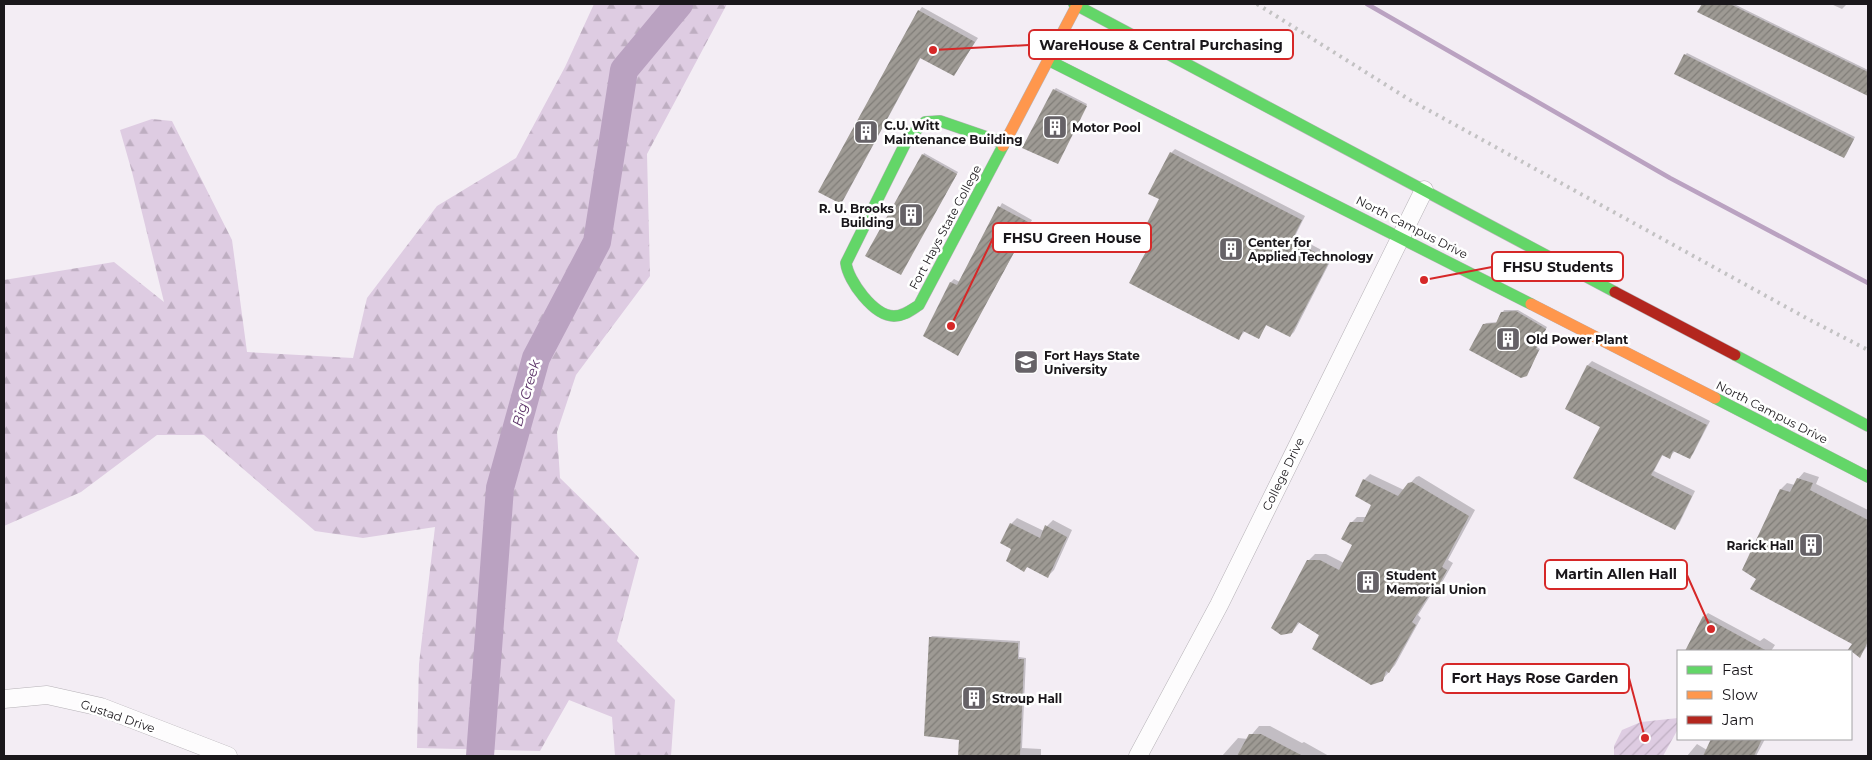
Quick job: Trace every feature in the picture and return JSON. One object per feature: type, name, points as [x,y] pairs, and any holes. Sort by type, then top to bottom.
[{"type":"street","name":"Fort Hays State College","points":[[1004,143],[940,121],[925,122],[908,138],[846,263],[846,269],[854,284],[880,313],[898,317],[908,314],[919,305],[1048,60],[1076,4]]},
{"type":"street","points":[[1076,4],[1868,426]]},
{"type":"street","name":"North Campus Drive","points":[[1048,60],[1401,237],[1868,477]]},
{"type":"street","name":"College Drive","points":[[1138,756],[1219,605],[1424,190]]},
{"type":"street","name":"Gustad Drive","points":[[4,699],[47,695],[102,707],[228,756]]},
{"type":"green space","points":[[594,4],[727,4],[647,154],[650,276],[576,375],[557,432],[560,478],[639,558],[617,641],[675,700],[671,756],[615,756],[612,717],[569,700],[540,751],[417,748],[419,664],[435,527],[363,538],[315,531],[204,435],[157,435],[81,492],[4,526],[4,280],[114,262],[164,302],[120,130],[152,119],[172,121],[232,240],[247,352],[353,358],[367,298],[437,206],[516,158],[565,67]]},
{"type":"green space","points":[[1677,718],[1677,731],[1663,756],[1614,756],[1614,746],[1622,730],[1641,722]]},
{"type":"building","points":[[1702,4],[1730,4],[1868,72],[1868,96],[1697,12]]},
{"type":"building","points":[[918,10],[975,42],[954,76],[920,58],[841,204],[818,192]]},
{"type":"building","points":[[1684,54],[1854,139],[1844,158],[1674,74]]},
{"type":"building","name":"Motor Pool","points":[[1053,89],[1087,106],[1058,164],[1022,148]]},
{"type":"building","name":"Center for Applied Technology","points":[[1170,152],[1302,220],[1292,240],[1330,260],[1290,337],[1266,325],[1259,339],[1243,331],[1239,340],[1129,283],[1149,246],[1138,241],[1159,199],[1148,194]]},
{"type":"building","name":"R. U. Brooks Building","points":[[922,154],[957,174],[901,275],[865,256]]},
{"type":"building","points":[[998,206],[1030,223],[958,356],[923,336],[950,282],[957,285]]},
{"type":"building","name":"Old Power Plant","points":[[1516,311],[1546,329],[1536,349],[1539,350],[1527,376],[1521,378],[1469,350],[1483,324],[1496,323],[1501,312]]},
{"type":"building","points":[[1587,365],[1707,425],[1690,459],[1673,451],[1670,459],[1662,455],[1651,475],[1692,496],[1675,530],[1573,478],[1600,427],[1565,409]]},
{"type":"building","name":"Rarick Hall","points":[[1797,478],[1813,483],[1810,490],[1868,520],[1868,641],[1860,658],[1852,650],[1848,650],[1852,644],[1750,589],[1756,579],[1742,570],[1780,489],[1790,492]]},
{"type":"building","name":"Student Memorial Union","points":[[1363,479],[1398,496],[1408,483],[1412,482],[1469,516],[1442,567],[1447,570],[1434,594],[1429,595],[1412,622],[1416,625],[1389,673],[1386,671],[1383,681],[1371,685],[1312,649],[1319,635],[1298,622],[1292,633],[1281,635],[1271,628],[1307,560],[1320,560],[1339,570],[1352,545],[1341,539],[1350,522],[1363,522],[1371,505],[1355,496]]},
{"type":"building","points":[[1010,523],[1040,538],[1045,525],[1067,537],[1048,578],[1027,567],[1024,572],[1006,561],[1011,549],[1000,543]]},
{"type":"building","points":[[1703,616],[1765,650],[1686,650]]},
{"type":"building","name":"Stroup Hall","points":[[929,637],[1018,643],[1018,659],[1024,659],[1020,756],[958,756],[959,740],[924,736]]},
{"type":"building","points":[[1249,734],[1261,734],[1303,756],[1237,756]]},
{"type":"building","points":[[1711,740],[1762,740],[1754,756],[1703,756]]},
{"type":"waterway","name":"Big Creek","points":[[480,756],[500,488],[536,358],[597,242],[624,70],[679,4]]},
{"type":"waterway","points":[[1367,4],[1670,178],[1868,283]]},
{"type":"railway","points":[[1257,4],[1410,100],[1808,319],[1868,350]]},
{"type":"traffic: fast","points":[[1074,4],[1615,292]]},
{"type":"traffic: fast","points":[[1048,60],[1531,304]]},
{"type":"traffic: fast","points":[[1003,146],[919,305],[898,316],[886,314],[878,310],[857,288],[846,263],[908,138],[925,122],[940,121],[1004,143]]},
{"type":"traffic: fast","points":[[1735,355],[1868,426]]},
{"type":"traffic: fast","points":[[1715,398],[1868,477]]},
{"type":"traffic: slow","points":[[1003,146],[1077,5]]},
{"type":"traffic: slow","points":[[1531,304],[1715,398]]},
{"type":"traffic: jam","points":[[1615,292],[1735,355]]},
{"type":"place","name":"WareHouse & Central Purchasing","points":[[933,50]]},
{"type":"place","name":"Motor Pool","points":[[1055,127]]},
{"type":"place","name":"C.U. Witt Maintenance Building","points":[[866,132]]},
{"type":"place","name":"R. U. Brooks Building","points":[[911,215]]},
{"type":"place","name":"Center for Applied Technology","points":[[1231,249]]},
{"type":"place","name":"FHSU Students","points":[[1424,280]]},
{"type":"place","name":"FHSU Green House","points":[[951,326]]},
{"type":"place","name":"Old Power Plant","points":[[1508,339]]},
{"type":"place","name":"Fort Hays State University","points":[[1026,362]]},
{"type":"place","name":"Rarick Hall","points":[[1811,545]]},
{"type":"place","name":"Student Memorial Union","points":[[1368,582]]},
{"type":"place","name":"Martin Allen Hall","points":[[1711,629]]},
{"type":"place","name":"Stroup Hall","points":[[974,698]]},
{"type":"place","name":"Fort Hays Rose Garden","points":[[1645,738]]}]
